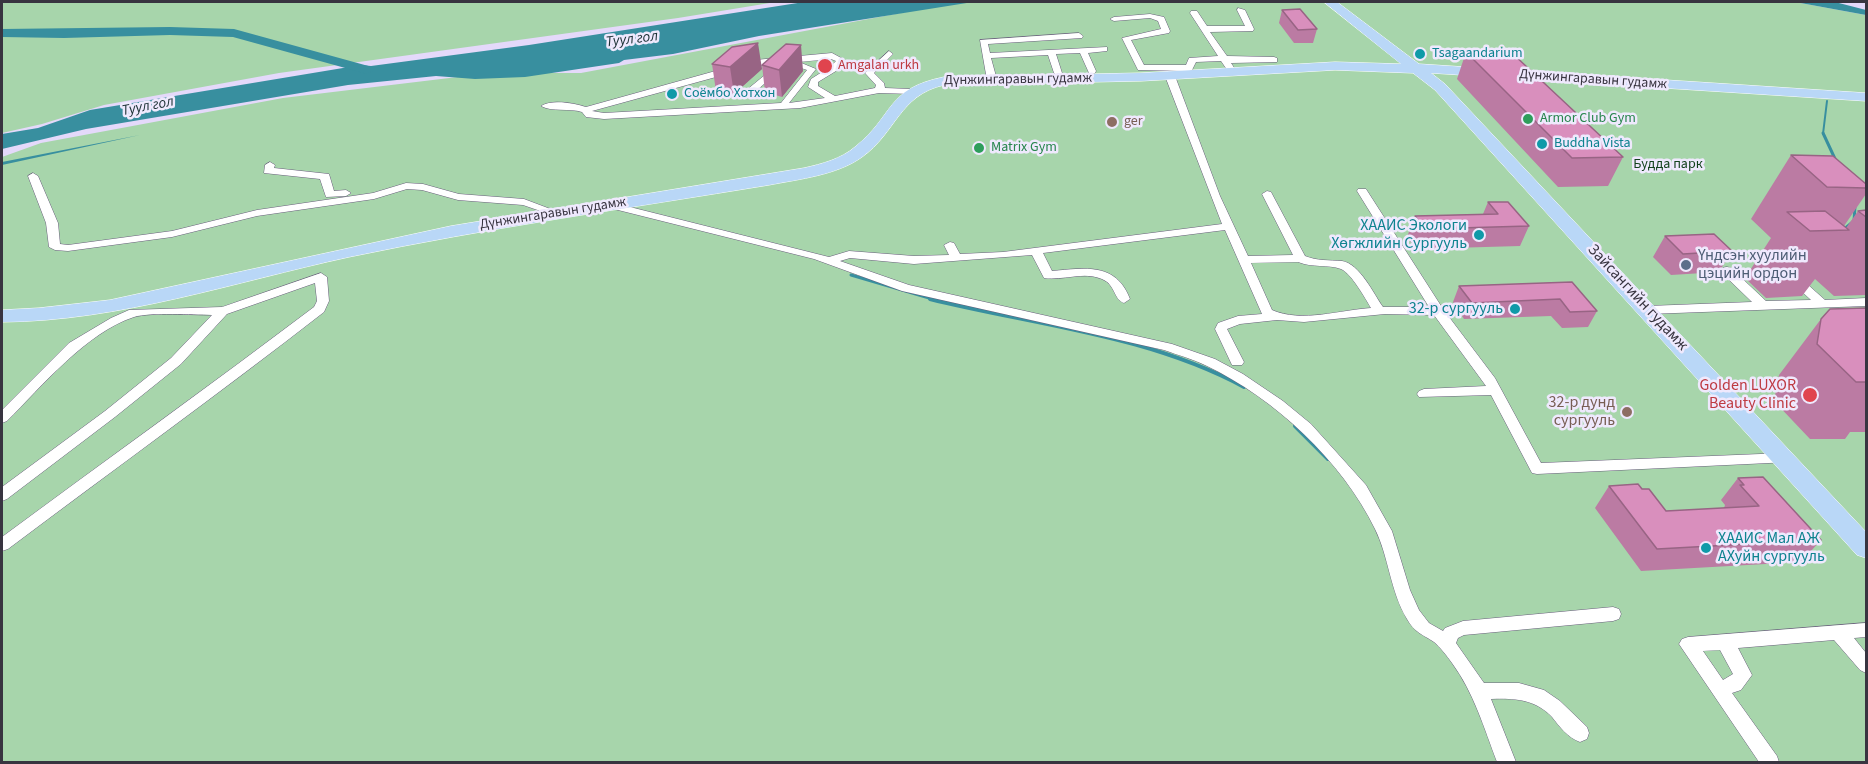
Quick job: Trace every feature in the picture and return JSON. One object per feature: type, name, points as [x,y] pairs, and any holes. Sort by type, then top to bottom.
[{"type":"main road","name":"Зайсангийн гудамж","points":[[1324,2],[1401,56],[1440,87],[1866,548]]},
{"type":"main road","points":[[1401,56],[1471,72]]},
{"type":"main road","name":"Дүнжингаравын гудамж","points":[[2,315],[135,308],[297,263],[453,231],[555,213],[774,181],[849,159],[870,143],[896,105],[910,92],[934,82],[1170,76],[1227,64],[1418,69],[1861,97]]},
{"type":"main road","points":[[1440,87],[1449,76],[1471,72]]},
{"type":"street","points":[[1205,29],[1250,29],[1241,10]]},
{"type":"street","points":[[1194,13],[1227,64]]},
{"type":"street","points":[[1114,19],[1150,16],[1161,19],[1166,31],[1126,38],[1141,68],[1189,68],[1192,60],[1227,64],[1274,60]]},
{"type":"street","points":[[992,80],[983,42],[1079,36]]},
{"type":"street","points":[[987,56],[1104,49]]},
{"type":"street","points":[[1083,50],[1092,71]]},
{"type":"street","points":[[1051,52],[1058,73]]},
{"type":"street","points":[[879,90],[880,85],[869,73],[889,54]]},
{"type":"street","points":[[546,106],[573,106],[586,110],[755,63],[832,56],[841,60],[833,69],[814,81],[813,87],[834,99]]},
{"type":"street","points":[[754,88],[780,66],[797,64],[812,69],[785,102]]},
{"type":"street","points":[[1170,76],[1229,226],[1267,312],[1274,317]]},
{"type":"street","points":[[586,110],[591,116],[628,115],[800,105],[879,90],[910,92]]},
{"type":"street","points":[[270,165],[268,171],[325,176],[330,195],[406,186],[423,187],[458,197],[524,202],[555,213]]},
{"type":"street","points":[[33,176],[52,223],[55,247],[68,248],[172,234],[257,213],[374,196],[406,186]]},
{"type":"street","points":[[1362,191],[1438,311],[1496,390],[1524,448],[1537,469],[1785,458]]},
{"type":"street","points":[[1267,194],[1300,258]]},
{"type":"street","points":[[610,205],[828,261],[906,288],[1167,347],[1210,362],[1238,377],[1278,404],[1306,428],[1361,489],[1384,531],[1402,590],[1413,614],[1423,628],[1447,644],[1479,691],[1506,762]]},
{"type":"street","points":[[828,261],[853,254],[899,260],[956,258],[1036,251],[1229,226]]},
{"type":"street","points":[[950,245],[956,258]]},
{"type":"street","points":[[1036,251],[1048,275],[1090,272],[1102,275],[1118,284],[1124,299]]},
{"type":"street","points":[[1244,260],[1300,258],[1311,263],[1343,265],[1347,267],[1379,310]]},
{"type":"street","points":[[1727,271],[1763,305]]},
{"type":"street","points":[[1788,273],[1822,303]]},
{"type":"street","name":"Дүнжингаравын гудамж","points":[[2,418],[74,346],[135,308],[223,311],[321,277],[323,301],[320,309],[208,395],[150,434],[2,545]]},
{"type":"street","points":[[1648,310],[1866,302]]},
{"type":"street","points":[[1237,362],[1221,329],[1222,326],[1238,320],[1274,317],[1290,319],[1379,310],[1438,311]]},
{"type":"street","points":[[2,495],[176,361],[223,311]]},
{"type":"street","points":[[1424,394],[1496,390]]},
{"type":"street","points":[[1447,644],[1451,633],[1470,627],[1613,614]]},
{"type":"street","points":[[1770,762],[1688,645],[1866,630]]},
{"type":"street","points":[[1838,632],[1866,665]]},
{"type":"street","points":[[1719,689],[1735,684],[1743,675],[1725,642]]},
{"type":"street","points":[[1479,691],[1514,691],[1537,695],[1553,706],[1569,725],[1580,733]]},
{"type":"green space","points":[[2,2],[776,2],[678,18],[279,73],[104,105],[42,124],[2,133]]},
{"type":"green space","name":"Будда парк","points":[[959,2],[1795,2],[1866,15],[1866,762],[2,762],[2,157],[41,143],[283,98],[491,73],[581,73]]},
{"type":"water","name":"Туул гол","points":[[804,2],[973,2],[759,36],[673,54],[525,77],[475,79],[436,76],[348,85],[86,129],[2,149],[2,134],[38,128],[90,110],[361,65],[371,66],[529,45]]},
{"type":"water","points":[[1795,2],[1835,2],[1866,10],[1866,15]]},
{"type":"water","name":"Туул гол","points":[[140,135],[2,165],[2,162]]},
{"type":"building","points":[[1300,9],[1317,29],[1298,30],[1282,10]]},
{"type":"building","points":[[758,43],[730,67],[712,64],[732,47]]},
{"type":"building","points":[[786,44],[801,45],[779,70],[762,65]]},
{"type":"building","points":[[1466,52],[1512,53],[1623,157],[1572,158]]},
{"type":"building","points":[[1791,155],[1833,156],[1866,184],[1866,188],[1827,187]]},
{"type":"building","points":[[1488,202],[1508,202],[1529,226],[1424,229],[1415,216],[1498,214]]},
{"type":"building","points":[[1866,210],[1866,217],[1858,211]]},
{"type":"building","points":[[1825,211],[1849,230],[1810,231],[1787,212]]},
{"type":"building","points":[[1714,234],[1732,251],[1683,254],[1665,236]]},
{"type":"building","points":[[1572,282],[1597,311],[1570,312],[1560,299],[1472,303],[1459,286]]},
{"type":"building","points":[[1866,308],[1866,382],[1856,382],[1817,344],[1821,319],[1830,309]]},
{"type":"building","points":[[1763,477],[1821,540],[1657,549],[1609,486],[1638,484],[1642,489],[1649,489],[1666,511],[1759,506],[1740,485],[1744,485],[1738,478]]},
{"type":"waterway","name":"Туул гол","points":[[2,33],[170,31],[234,33],[367,70]]},
{"type":"waterway","points":[[1823,133],[1827,101]]},
{"type":"waterway","points":[[1823,133],[1836,161]]},
{"type":"waterway","points":[[1843,230],[1854,221],[1855,206]]},
{"type":"waterway","points":[[851,275],[936,300]]},
{"type":"waterway","points":[[930,299],[1130,343],[1207,369],[1244,387]]},
{"type":"waterway","points":[[1295,426],[1328,459]]},
{"type":"place","name":"Tsagaandarium","points":[[1420,54]]},
{"type":"place","name":"Amgalan urkh","points":[[825,66]]},
{"type":"place","name":"Соёмбо Хотхон","points":[[672,94]]},
{"type":"place","name":"Armor Club Gym","points":[[1528,119]]},
{"type":"place","name":"ger","points":[[1112,122]]},
{"type":"place","name":"Buddha Vista","points":[[1542,144]]},
{"type":"place","name":"Matrix Gym","points":[[979,148]]},
{"type":"place","name":"ХААИС Экологи Хөгжлийн Сургууль","points":[[1479,235]]},
{"type":"place","name":"Үндсэн хуулийн цэцийн ордон","points":[[1686,265]]},
{"type":"place","name":"32-р сургууль","points":[[1515,309]]},
{"type":"place","name":"Golden LUXOR Beauty Clinic","points":[[1810,395]]},
{"type":"place","name":"32-р дунд сургууль","points":[[1627,412]]},
{"type":"place","name":"ХААИС Мал АЖ АХуйн сургууль","points":[[1706,548]]}]
